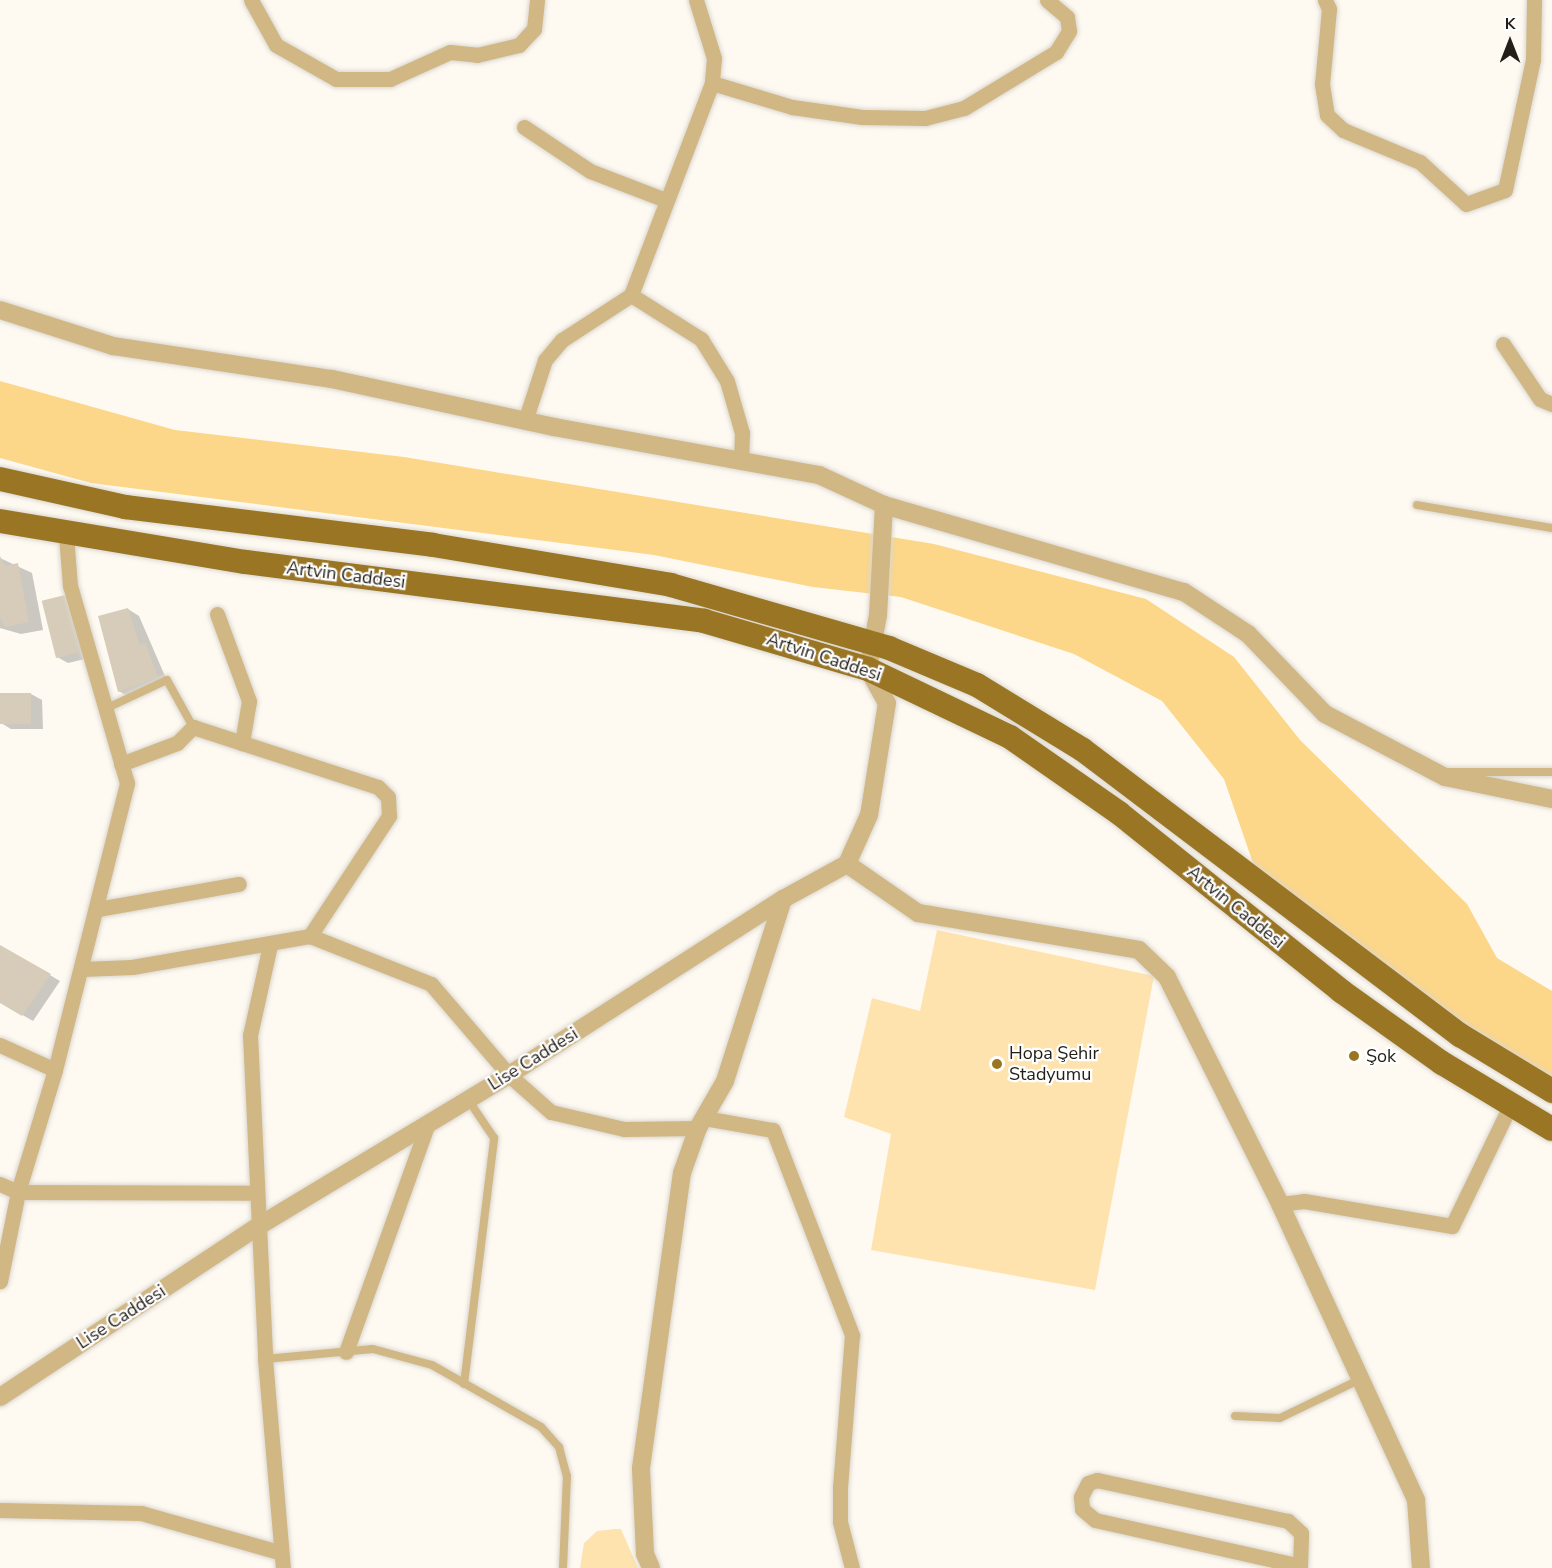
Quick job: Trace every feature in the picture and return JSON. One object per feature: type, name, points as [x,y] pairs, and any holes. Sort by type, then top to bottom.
[{"type":"highway","name":"Artvin Caddesi","points":[[0,479],[125,507],[434,544],[671,585],[874,644],[977,685],[1083,750],[1404,994],[1552,1091]]},
{"type":"highway","name":"Artvin Caddesi","points":[[0,521],[66,535],[704,621],[868,669],[1010,737],[1119,813],[1341,991],[1510,1106],[1552,1129]]},
{"type":"street","points":[[251,0],[276,45],[336,79],[390,79],[450,52],[477,55],[519,45],[534,29],[537,0]]},
{"type":"street","points":[[526,418],[545,360],[562,340],[631,295],[712,83],[714,58],[696,0]]},
{"type":"street","points":[[712,83],[792,107],[862,117],[925,118],[964,108],[1056,52],[1069,31],[1067,17],[1047,0]]},
{"type":"street","points":[[1325,0],[1329,9],[1322,97],[1327,115],[1343,130],[1420,162],[1466,204],[1505,190],[1533,59],[1534,0]]},
{"type":"street","points":[[524,127],[590,171],[666,200]]},
{"type":"street","points":[[631,295],[701,339],[727,381],[742,433],[741,461]]},
{"type":"street","points":[[0,310],[113,346],[332,379],[819,475],[884,505],[1184,592],[1248,634],[1325,714],[1444,777],[1552,799]]},
{"type":"street","points":[[1503,344],[1540,399],[1552,404]]},
{"type":"street","points":[[884,505],[878,615],[868,669],[887,703],[869,815],[847,864],[918,913],[1139,950],[1167,977],[1280,1204],[1362,1378],[1416,1500],[1421,1568]]},
{"type":"street","points":[[0,1281],[18,1192],[55,1070],[122,819],[127,783],[70,586],[66,535]]},
{"type":"street","points":[[217,614],[249,701],[242,743]]},
{"type":"street","points":[[121,764],[177,743],[193,727],[378,787],[388,797],[389,816],[310,936]]},
{"type":"street","name":"Lise Caddesi","points":[[0,1397],[260,1225],[509,1075],[783,899],[847,864]]},
{"type":"street","points":[[98,909],[239,884]]},
{"type":"street","points":[[651,1568],[645,1554],[641,1468],[666,1261],[682,1173],[701,1123],[725,1081],[783,899]]},
{"type":"street","points":[[82,969],[132,967],[270,945],[310,936],[431,984],[509,1075],[552,1112],[587,1124],[701,1123],[773,1130],[852,1335],[840,1487],[840,1522],[852,1568]]},
{"type":"street","points":[[270,945],[250,1035],[255,1193],[260,1225],[266,1359],[276,1434],[279,1552],[283,1568]]},
{"type":"street","points":[[0,1045],[55,1070]]},
{"type":"street","points":[[1280,1204],[1304,1201],[1452,1226],[1510,1106]]},
{"type":"street","points":[[346,1352],[428,1123]]},
{"type":"street","points":[[0,1184],[18,1192],[255,1193]]},
{"type":"street","points":[[1097,1480],[1288,1521],[1301,1533],[1300,1567],[1095,1520],[1082,1509],[1081,1497],[1088,1483],[1097,1480]]},
{"type":"street","points":[[0,1510],[141,1513],[279,1552]]},
{"type":"lane","points":[[1417,505],[1552,528]]},
{"type":"lane","points":[[105,709],[167,680],[193,727]]},
{"type":"lane","points":[[1444,777],[1457,771],[1552,772]]},
{"type":"lane","points":[[464,1384],[494,1138],[468,1100]]},
{"type":"lane","points":[[266,1359],[373,1349],[432,1365],[541,1427],[559,1447],[567,1476],[563,1568],[557,1568]]},
{"type":"lane","points":[[1235,1416],[1280,1418],[1362,1378]]},
{"type":"shaded area","points":[[0,381],[175,430],[404,457],[934,544],[1146,599],[1234,657],[1300,740],[1467,904],[1497,958],[1552,991],[1552,1088],[1398,981],[1253,863],[1224,779],[1162,701],[1074,654],[901,597],[813,587],[654,555],[91,483],[0,458]]},
{"type":"shaded area","name":"Hopa Şehir Stadyumu","points":[[937,930],[1154,976],[1095,1290],[871,1250],[891,1134],[844,1117],[872,998],[920,1011]]},
{"type":"shaded area","points":[[621,1529],[638,1568],[580,1568],[584,1543],[597,1531]]},
{"type":"building","points":[[0,556],[5,566],[18,563],[29,622],[5,627],[0,617]]},
{"type":"building","points":[[65,595],[79,652],[56,658],[42,601]]},
{"type":"building","points":[[128,608],[140,646],[145,643],[158,677],[118,692],[98,616]]},
{"type":"building","points":[[0,693],[31,693],[31,724],[0,724]]},
{"type":"building","points":[[0,945],[51,974],[22,1016],[0,1003]]},
{"type":"place","name":"Şok","points":[[1354,1056]]},
{"type":"place","name":"Hopa Şehir Stadyumu","points":[[997,1064]]}]
